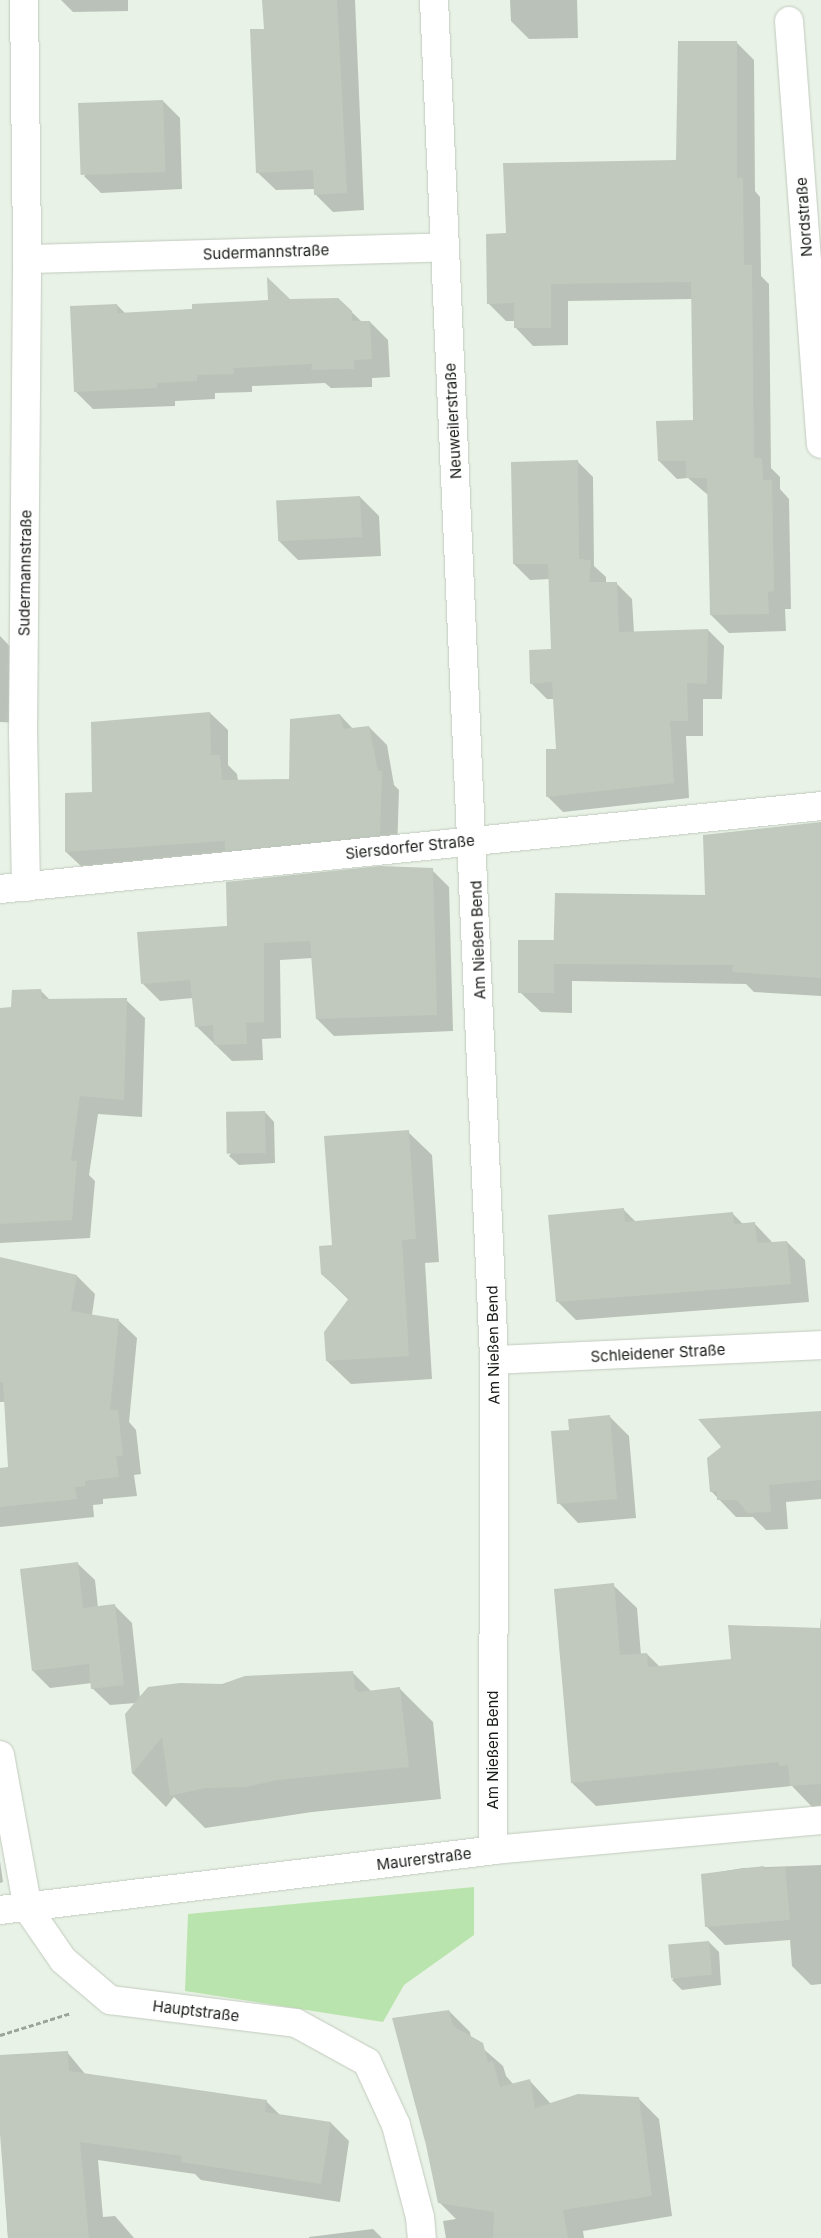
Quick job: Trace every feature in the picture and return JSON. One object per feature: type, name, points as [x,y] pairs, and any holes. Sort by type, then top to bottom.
[{"type":"street","name":"Sudermannstraße","points":[[13,888],[23,733],[27,259],[24,0]]},
{"type":"street","name":"Neuweilerstraße","points":[[434,0],[444,247],[474,841]]},
{"type":"street","name":"Nordstraße","points":[[789,20],[821,444]]},
{"type":"street","name":"Sudermannstraße","points":[[27,259],[444,247]]},
{"type":"street","name":"Siersdorfer Straße","points":[[13,888],[821,806]]},
{"type":"street","name":"Am Nießen Bend","points":[[474,841],[494,1360],[493,1850]]},
{"type":"street","name":"Schleidener Straße","points":[[494,1360],[821,1345]]},
{"type":"street","points":[[0,1755],[28,1909],[63,1960],[110,2000]]},
{"type":"street","name":"Maurerstraße","points":[[0,1910],[28,1909],[493,1850],[821,1820]]},
{"type":"street","name":"Hauptstraße","points":[[110,2000],[296,2022],[367,2062],[396,2125],[420,2217],[422,2238]]},
{"type":"path","points":[[0,2035],[110,2000]]},
{"type":"green space","points":[[474,1887],[474,1935],[404,1985],[383,2022],[185,1991],[188,1914]]},
{"type":"building","points":[[262,0],[337,0],[347,193],[314,195],[313,170],[256,173],[250,29],[264,29]]},
{"type":"building","points":[[678,41],[737,41],[737,178],[743,178],[744,265],[752,265],[754,458],[762,458],[763,480],[772,480],[774,591],[768,592],[769,614],[710,615],[707,478],[686,478],[686,461],[658,461],[656,421],[693,420],[691,282],[551,284],[551,328],[514,328],[514,303],[487,304],[486,234],[506,233],[503,163],[676,160]]},
{"type":"building","points":[[163,100],[166,172],[81,175],[78,103]]},
{"type":"building","points":[[267,277],[290,299],[338,298],[352,311],[352,321],[370,321],[372,359],[354,360],[354,369],[311,370],[312,364],[234,368],[234,374],[197,375],[197,381],[157,383],[157,388],[74,392],[70,306],[117,304],[118,313],[192,309],[192,304],[268,300]]},
{"type":"building","points":[[578,460],[579,559],[591,560],[589,582],[617,582],[619,632],[708,629],[707,684],[687,683],[688,721],[670,721],[674,783],[546,797],[546,749],[556,749],[552,682],[530,684],[529,650],[551,649],[548,564],[513,564],[511,462]]},
{"type":"building","points":[[360,496],[362,537],[278,541],[276,500]]},
{"type":"building","points":[[210,712],[211,755],[220,755],[222,780],[289,779],[290,719],[340,714],[343,729],[369,726],[378,771],[382,771],[380,835],[225,851],[225,841],[65,852],[65,793],[92,792],[91,722]]},
{"type":"building","points":[[821,822],[821,978],[732,972],[733,965],[553,964],[555,893],[705,895],[703,835]]},
{"type":"building","points":[[380,866],[433,868],[437,1015],[316,1019],[310,941],[264,943],[264,1022],[246,1023],[247,1044],[214,1045],[213,1025],[195,1027],[190,980],[141,984],[137,932],[227,926],[226,882]]},
{"type":"building","points":[[518,940],[554,940],[554,993],[518,993]]},
{"type":"building","points":[[41,989],[42,999],[127,998],[124,1100],[80,1096],[71,1161],[77,1161],[72,1220],[0,1224],[0,1008],[11,1007],[12,990]]},
{"type":"building","points":[[265,1111],[266,1153],[227,1154],[226,1112]]},
{"type":"building","points":[[409,1130],[416,1239],[402,1240],[409,1356],[326,1361],[324,1332],[349,1298],[321,1274],[319,1246],[332,1245],[324,1136]]},
{"type":"building","points":[[624,1208],[625,1222],[733,1212],[734,1224],[755,1222],[757,1243],[787,1241],[791,1284],[556,1302],[548,1215]]},
{"type":"building","points":[[0,1257],[77,1275],[71,1311],[119,1319],[110,1410],[118,1410],[123,1456],[116,1456],[119,1477],[85,1481],[85,1486],[75,1487],[77,1499],[0,1507],[0,1468],[8,1467],[3,1382],[0,1382]]},
{"type":"building","points":[[821,1411],[821,1480],[769,1485],[771,1512],[747,1513],[737,1500],[717,1500],[717,1491],[710,1492],[707,1458],[721,1447],[698,1419]]},
{"type":"building","points":[[610,1415],[617,1499],[557,1504],[551,1431],[569,1430],[568,1419]]},
{"type":"building","points":[[78,1562],[83,1608],[115,1604],[124,1685],[91,1689],[89,1664],[32,1671],[20,1569]]},
{"type":"building","points":[[614,1583],[620,1655],[647,1653],[648,1667],[731,1659],[728,1625],[821,1628],[821,1784],[790,1786],[788,1765],[779,1766],[779,1762],[571,1783],[554,1589]]},
{"type":"building","points":[[353,1671],[355,1689],[359,1692],[400,1687],[409,1767],[278,1780],[246,1787],[206,1788],[170,1796],[162,1737],[132,1774],[125,1714],[148,1687],[180,1683],[222,1684],[245,1676]]},
{"type":"building","points":[[764,1866],[764,1869],[785,1867],[790,1920],[705,1927],[701,1874]]},
{"type":"building","points":[[709,1941],[712,1975],[671,1978],[668,1945]]},
{"type":"building","points":[[449,2010],[453,2026],[483,2043],[488,2062],[493,2061],[500,2087],[530,2079],[535,2108],[578,2094],[639,2097],[652,2196],[563,2210],[568,2238],[493,2238],[494,2212],[438,2203],[426,2145],[392,2018]]},
{"type":"building","points":[[68,2051],[69,2071],[267,2100],[265,2112],[331,2122],[321,2184],[181,2162],[182,2156],[80,2142],[89,2238],[8,2238],[0,2134],[0,2055]]}]
